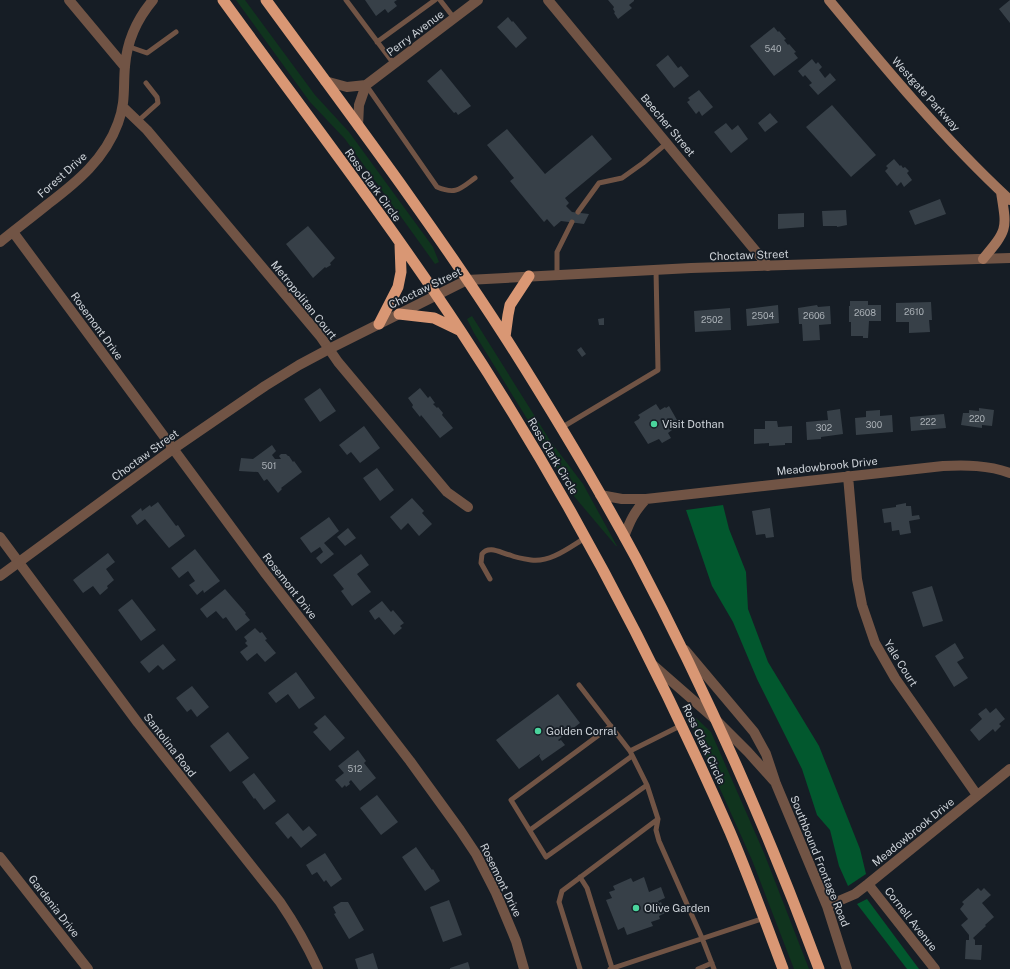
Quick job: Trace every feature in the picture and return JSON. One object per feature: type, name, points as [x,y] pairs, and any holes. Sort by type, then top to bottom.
[{"type":"highway","name":"Ross Clark Circle","points":[[223,0],[400,244],[460,331],[520,425],[586,537],[682,725],[730,834],[783,969]]},
{"type":"highway","name":"Ross Clark Circle","points":[[266,0],[358,126],[467,280],[561,428],[600,494],[678,642],[716,722],[779,862],[819,969]]},
{"type":"highway","points":[[379,324],[398,287],[401,272],[400,244]]},
{"type":"highway","points":[[505,338],[510,305],[529,276]]},
{"type":"highway","points":[[399,314],[434,318],[460,331]]},
{"type":"main road","name":"Westgate Parkway","points":[[829,0],[905,89],[962,152],[1010,200]]},
{"type":"main road","points":[[983,259],[1001,238],[1005,229],[1001,192]]},
{"type":"street","points":[[69,0],[125,67]]},
{"type":"street","name":"Forest Drive","points":[[0,242],[72,186],[101,156],[111,139],[123,107],[125,67],[128,46],[138,21],[153,0]]},
{"type":"street","name":"Perry Avenue","points":[[366,85],[478,0]]},
{"type":"street","name":"Beecher Street","points":[[548,0],[768,266]]},
{"type":"street","points":[[325,81],[347,87],[366,85],[359,105],[358,126]]},
{"type":"street","name":"Metropolitan Court","points":[[123,107],[147,130],[320,336],[338,362],[447,492],[468,507]]},
{"type":"street","name":"Rosemont Drive","points":[[13,232],[265,573],[410,761],[460,830],[476,854],[496,893],[516,941],[524,969]]},
{"type":"street","name":"Choctaw Street","points":[[0,576],[173,449],[299,365],[467,280],[557,274],[1010,258]]},
{"type":"street","name":"Meadowbrook Drive","points":[[600,494],[622,499],[646,499],[943,466],[968,465],[986,467],[1010,473]]},
{"type":"street","name":"Yale Court","points":[[848,476],[857,579],[862,605],[875,643],[895,678],[977,795]]},
{"type":"street","points":[[624,537],[636,510],[646,499]]},
{"type":"street","name":"Santolina Road","points":[[0,537],[138,723],[280,902],[308,946],[318,969]]},
{"type":"street","name":"Southbound Frontage Road","points":[[678,642],[738,715],[754,732],[766,754],[776,784],[827,906],[847,969]]},
{"type":"street","name":"Southbound Frontage Road","points":[[651,663],[748,752],[776,784]]},
{"type":"street","name":"Meadowbrook Drive","points":[[827,906],[855,894],[1010,769]]},
{"type":"street","name":"Gardenia Drive","points":[[0,858],[88,969]]},
{"type":"street","name":"Cornell Avenue","points":[[868,884],[935,969]]},
{"type":"lane","points":[[346,0],[394,64]]},
{"type":"lane","points":[[377,42],[434,0]]},
{"type":"lane","points":[[440,0],[454,18]]},
{"type":"lane","points":[[128,46],[147,54],[176,32]]},
{"type":"lane","points":[[138,121],[158,103],[158,97],[146,83]]},
{"type":"lane","points":[[366,85],[437,187],[448,192],[460,189],[475,178]]},
{"type":"lane","points":[[578,212],[599,183],[622,178],[667,143]]},
{"type":"lane","points":[[557,274],[557,252],[572,222]]},
{"type":"lane","points":[[561,428],[658,370],[656,270]]},
{"type":"lane","points":[[490,579],[481,560],[482,554],[487,550],[533,561],[555,555],[586,537]]},
{"type":"lane","points":[[579,685],[631,754],[647,785],[658,819],[656,830],[659,840],[714,969]]},
{"type":"lane","points":[[530,830],[631,754],[682,725]]},
{"type":"lane","points":[[611,726],[511,800],[546,857],[647,785]]},
{"type":"lane","points":[[580,969],[559,902],[562,891],[658,819]]},
{"type":"lane","points":[[580,877],[587,888],[611,969],[764,918]]},
{"type":"lane","points":[[698,969],[712,963]]},
{"type":"green space","points":[[236,0],[245,0],[315,95],[349,132],[433,247],[439,262],[435,264],[345,139],[310,102]]},
{"type":"green space","points":[[472,316],[551,442],[583,484],[617,546],[573,495],[474,333],[467,319]]},
{"type":"green space","points":[[723,505],[729,529],[746,572],[748,609],[768,662],[819,746],[860,849],[866,874],[848,886],[839,866],[830,830],[817,815],[802,769],[757,679],[733,622],[712,586],[686,510]]},
{"type":"green space","points":[[696,718],[711,732],[764,853],[809,969],[794,969],[752,860],[690,722]]},
{"type":"green space","points":[[867,899],[919,969],[907,969],[857,904]]},
{"type":"building","points":[[365,0],[397,0],[394,2],[397,6],[388,13],[385,9],[376,16]]},
{"type":"building","points":[[608,0],[634,1],[629,5],[632,8],[618,19],[614,13],[614,7]]},
{"type":"building","points":[[1010,0],[1010,23],[999,9]]},
{"type":"building","points":[[508,17],[527,38],[516,48],[497,27]]},
{"type":"building","points":[[774,27],[786,39],[784,40],[796,52],[794,53],[798,58],[774,76],[750,46]]},
{"type":"building","points":[[668,55],[678,68],[681,66],[689,76],[674,88],[656,65]]},
{"type":"building","points":[[812,59],[816,64],[818,62],[822,67],[819,70],[825,78],[830,73],[836,80],[818,95],[809,85],[812,83],[805,75],[803,77],[798,71]]},
{"type":"building","points":[[441,69],[471,106],[458,115],[456,112],[454,113],[427,81]]},
{"type":"building","points":[[699,90],[713,107],[702,116],[699,111],[696,114],[687,102],[690,100],[688,98]]},
{"type":"building","points":[[832,105],[876,155],[851,177],[806,127]]},
{"type":"building","points":[[770,113],[778,122],[765,132],[758,123]]},
{"type":"building","points":[[726,123],[732,130],[738,125],[748,139],[731,153],[714,132]]},
{"type":"building","points":[[507,129],[545,174],[592,135],[612,159],[565,198],[569,203],[566,206],[572,212],[589,214],[584,224],[561,221],[554,227],[547,219],[544,222],[510,181],[514,178],[487,145]]},
{"type":"building","points":[[894,159],[900,166],[901,165],[903,168],[905,167],[909,171],[907,173],[912,180],[904,187],[901,182],[897,186],[885,171],[888,168],[886,166]]},
{"type":"building","points":[[940,199],[946,214],[915,225],[909,211]]},
{"type":"building","points":[[846,210],[847,225],[837,227],[823,226],[822,211]]},
{"type":"building","points":[[804,213],[804,227],[778,229],[778,214]]},
{"type":"building","points":[[308,226],[335,258],[330,263],[331,265],[326,268],[325,267],[313,278],[286,244]]},
{"type":"building","points":[[850,301],[868,301],[868,305],[881,305],[881,321],[869,321],[868,338],[863,338],[863,336],[851,336],[851,322],[849,322]]},
{"type":"building","points":[[931,302],[932,320],[929,320],[930,332],[909,333],[909,322],[896,322],[896,303]]},
{"type":"building","points":[[778,305],[779,323],[747,326],[746,309]]},
{"type":"building","points":[[817,305],[818,307],[830,306],[831,324],[819,325],[820,340],[803,341],[802,324],[799,324],[798,308]]},
{"type":"building","points":[[730,308],[731,330],[695,332],[694,311]]},
{"type":"building","points":[[604,318],[604,325],[599,325],[598,319]]},
{"type":"building","points":[[581,347],[586,354],[582,357],[577,350]]},
{"type":"building","points":[[320,388],[336,411],[320,422],[304,399]]},
{"type":"building","points":[[420,388],[428,398],[430,396],[435,403],[433,404],[443,413],[442,415],[453,428],[440,438],[421,415],[420,417],[412,407],[413,405],[408,398]]},
{"type":"building","name":"Visit Dothan","points":[[656,404],[660,410],[669,406],[677,420],[669,425],[672,430],[668,433],[671,438],[662,443],[659,439],[648,444],[634,422],[639,419],[640,417],[638,415]]},
{"type":"building","points":[[979,408],[994,410],[992,426],[982,425],[982,428],[961,425],[963,413],[969,413],[969,410],[979,411]]},
{"type":"building","points":[[840,409],[843,434],[821,437],[821,439],[807,440],[806,422],[828,420],[827,411]]},
{"type":"building","points":[[880,410],[880,416],[892,415],[893,432],[856,435],[855,418],[866,417],[866,411]]},
{"type":"building","points":[[944,414],[946,428],[911,431],[910,417]]},
{"type":"building","points":[[765,421],[777,421],[778,427],[792,426],[792,443],[769,446],[769,443],[754,444],[754,429],[765,429]]},
{"type":"building","points":[[364,426],[380,448],[360,463],[351,452],[347,455],[339,445]]},
{"type":"building","points":[[272,445],[276,451],[272,455],[275,459],[281,459],[279,456],[281,454],[286,454],[293,462],[294,461],[302,472],[281,488],[282,489],[278,493],[267,479],[264,481],[258,472],[239,471],[241,458],[253,459]]},
{"type":"building","points":[[377,468],[394,490],[380,501],[363,478]]},
{"type":"building","points":[[412,498],[424,511],[422,513],[432,524],[419,536],[408,523],[401,530],[390,517]]},
{"type":"building","points":[[158,502],[176,526],[178,525],[185,536],[169,548],[145,519],[137,525],[131,516],[141,508],[142,511],[150,505],[151,507]]},
{"type":"building","points":[[906,503],[906,506],[911,506],[912,516],[919,515],[920,519],[909,521],[911,533],[900,535],[899,530],[892,531],[891,522],[884,523],[882,509],[896,507],[896,505]]},
{"type":"building","points":[[770,508],[774,537],[766,538],[765,534],[756,535],[752,511]]},
{"type":"building","points":[[329,517],[339,531],[324,543],[334,554],[321,564],[316,558],[323,552],[320,547],[311,553],[300,538]]},
{"type":"building","points":[[348,528],[356,538],[345,546],[337,537]]},
{"type":"building","points":[[195,549],[220,581],[204,593],[203,590],[197,595],[189,585],[195,581],[188,571],[179,578],[171,568]]},
{"type":"building","points":[[108,553],[115,562],[106,569],[114,580],[100,595],[93,586],[83,593],[73,580]]},
{"type":"building","points":[[361,554],[369,565],[357,574],[371,592],[352,606],[341,591],[344,589],[333,575]]},
{"type":"building","points":[[932,586],[943,621],[923,627],[912,592]]},
{"type":"building","points":[[225,589],[246,613],[245,614],[250,620],[236,631],[226,617],[223,619],[216,611],[207,618],[200,609]]},
{"type":"building","points":[[132,599],[156,630],[141,641],[118,610]]},
{"type":"building","points":[[382,601],[391,612],[393,610],[404,623],[400,626],[402,628],[394,635],[379,617],[375,620],[369,611]]},
{"type":"building","points":[[255,628],[260,633],[262,632],[267,639],[265,640],[276,653],[265,662],[257,653],[247,661],[240,652],[248,646],[245,643],[247,641],[244,637]]},
{"type":"building","points":[[955,643],[964,658],[957,662],[968,678],[954,687],[935,656]]},
{"type":"building","points":[[163,644],[176,660],[163,670],[158,665],[149,673],[140,662]]},
{"type":"building","points":[[296,672],[315,698],[299,709],[288,694],[276,703],[268,693]]},
{"type":"building","points":[[192,686],[209,707],[197,717],[191,709],[187,712],[176,698]]},
{"type":"building","name":"Golden Corral","points":[[558,694],[580,723],[558,740],[561,740],[565,745],[542,761],[539,756],[540,754],[519,769],[496,740]]},
{"type":"building","points":[[986,708],[990,713],[996,708],[1005,719],[999,724],[1001,726],[995,732],[993,729],[979,741],[970,730],[982,719],[978,714]]},
{"type":"building","points":[[325,715],[345,738],[330,751],[313,732],[318,728],[314,724]]},
{"type":"building","points":[[228,732],[249,758],[230,772],[210,746]]},
{"type":"building","points":[[358,750],[366,761],[364,763],[376,778],[360,791],[351,780],[349,782],[350,784],[346,787],[345,785],[342,788],[335,780],[344,773],[338,766]]},
{"type":"building","points":[[254,773],[276,801],[264,810],[242,782]]},
{"type":"building","points":[[377,795],[398,822],[381,835],[360,808]]},
{"type":"building","points":[[288,813],[303,831],[309,826],[317,835],[301,848],[291,836],[288,839],[275,823]]},
{"type":"building","points":[[416,847],[432,870],[433,869],[440,881],[425,891],[402,857]]},
{"type":"building","points":[[325,853],[342,879],[331,887],[326,880],[324,882],[317,872],[312,875],[306,865]]},
{"type":"building","name":"Olive Garden","points":[[644,877],[649,892],[661,887],[665,898],[658,901],[659,903],[661,902],[665,913],[659,916],[660,919],[651,922],[653,926],[627,935],[624,927],[618,930],[606,900],[612,898],[609,892],[615,890],[613,886],[631,878],[633,882]]},
{"type":"building","points":[[978,888],[981,891],[984,888],[991,895],[982,903],[994,917],[973,938],[975,940],[975,945],[982,945],[981,960],[965,959],[966,940],[969,940],[969,935],[961,925],[968,919],[960,909],[964,904],[962,902]]},
{"type":"building","points":[[449,900],[462,935],[443,942],[430,907]]},
{"type":"building","points":[[341,902],[348,902],[364,930],[349,939],[334,914],[336,913],[333,907]]},
{"type":"building","points":[[373,953],[378,969],[358,969],[355,959]]},
{"type":"building","points":[[468,962],[470,969],[450,969],[450,968]]},
{"type":"place","name":"Visit Dothan","points":[[654,424]]},
{"type":"place","name":"Golden Corral","points":[[538,731]]},
{"type":"place","name":"Olive Garden","points":[[636,908]]}]
